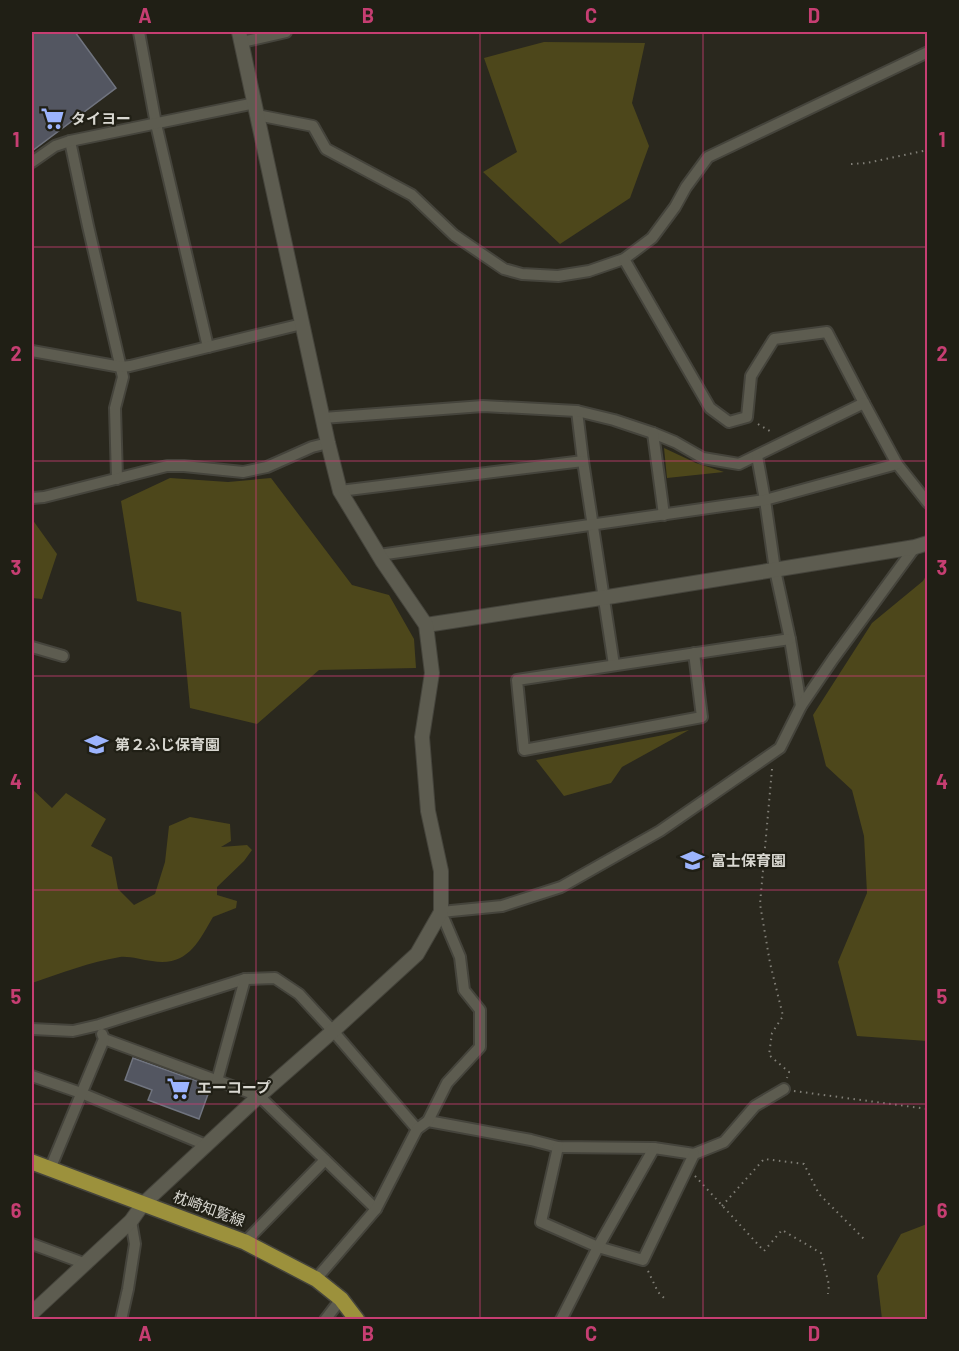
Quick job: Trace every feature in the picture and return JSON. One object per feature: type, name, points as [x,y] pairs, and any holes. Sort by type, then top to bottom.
[{"type":"main road","name":"枕崎知覧線","points":[[32,1162],[245,1242],[316,1279],[341,1299],[357,1320]]},
{"type":"street","points":[[139,32],[156,124],[208,347]]},
{"type":"street","points":[[286,32],[241,37],[322,418],[340,491],[426,625],[432,674],[422,737],[428,811],[441,871],[441,912],[460,957],[464,990],[480,1010],[480,1047],[447,1083],[428,1121],[417,1130],[376,1209],[316,1279]]},
{"type":"street","points":[[32,162],[55,146],[70,141],[156,124],[256,109],[313,126],[326,149],[412,195],[454,235],[504,269],[522,274],[558,276],[589,271],[624,259],[652,238],[708,157],[927,52]]},
{"type":"street","points":[[70,141],[122,367],[123,377],[115,419],[117,479]]},
{"type":"street","points":[[624,259],[710,408],[729,422],[747,417],[751,376],[774,339],[826,332],[897,464],[927,503]]},
{"type":"street","points":[[32,351],[122,367],[302,324]]},
{"type":"street","points":[[322,418],[483,406],[577,411],[653,433],[703,458],[739,464],[864,404]]},
{"type":"street","points":[[577,411],[614,665]]},
{"type":"street","points":[[653,433],[664,514]]},
{"type":"street","points":[[32,498],[167,466],[243,472],[267,467],[312,447],[328,443]]},
{"type":"street","points":[[757,456],[775,570],[801,706]]},
{"type":"street","points":[[340,491],[583,460]]},
{"type":"street","points":[[379,555],[765,500],[897,464]]},
{"type":"street","points":[[426,625],[921,545]]},
{"type":"street","points":[[441,912],[502,906],[561,887],[660,831],[780,748],[801,706],[833,659],[921,545]]},
{"type":"street","points":[[694,653],[702,717],[525,750],[517,680],[614,665],[694,653],[790,639]]},
{"type":"street","points":[[32,647],[63,656]]},
{"type":"street","points":[[32,1313],[131,1221],[143,1204],[206,1145],[417,954],[441,912]]},
{"type":"street","points":[[32,1029],[73,1031],[245,979],[275,978],[299,994],[417,1130]]},
{"type":"street","points":[[217,1081],[245,979]]},
{"type":"street","points":[[50,1169],[104,1039],[99,1025]]},
{"type":"street","points":[[104,1039],[259,1096],[376,1209]]},
{"type":"street","points":[[32,1076],[81,1093],[206,1145]]},
{"type":"street","points":[[428,1121],[558,1147],[654,1148],[694,1154],[724,1142],[755,1106],[784,1089]]},
{"type":"street","points":[[558,1147],[541,1221],[598,1247],[643,1260],[694,1154]]},
{"type":"street","points":[[561,1320],[598,1247],[654,1148]]},
{"type":"street","points":[[245,1242],[325,1160]]},
{"type":"street","points":[[121,1320],[135,1244],[131,1221]]},
{"type":"street","points":[[32,1244],[86,1264]]},
{"type":"street","points":[[325,1320],[341,1299]]},
{"type":"path","points":[[851,164],[867,163],[927,150]]},
{"type":"path","points":[[747,417],[786,441]]},
{"type":"path","points":[[773,753],[760,904],[770,963],[783,1016],[772,1033],[769,1055],[789,1072],[784,1089],[927,1109]]},
{"type":"path","points":[[722,1206],[764,1159],[804,1164],[819,1194],[865,1240]]},
{"type":"path","points":[[687,1168],[764,1251],[782,1230],[821,1253],[829,1284],[828,1294]]},
{"type":"path","points":[[643,1260],[658,1292],[665,1299]]},
{"type":"shaded area","points":[[544,42],[645,43],[632,103],[649,146],[630,198],[560,244],[483,172],[517,152],[484,58]]},
{"type":"shaded area","points":[[664,448],[696,463],[724,472],[667,478]]},
{"type":"shaded area","points":[[170,478],[228,482],[271,478],[352,585],[389,595],[414,639],[416,668],[319,670],[257,724],[190,708],[181,612],[137,601],[121,501]]},
{"type":"shaded area","points":[[32,519],[57,554],[42,599],[32,598]]},
{"type":"shaded area","points":[[927,574],[927,1041],[857,1036],[838,962],[867,893],[864,836],[852,790],[826,766],[813,715],[872,623],[923,581]]},
{"type":"shaded area","points":[[689,730],[622,767],[611,783],[564,796],[536,760]]},
{"type":"shaded area","points":[[32,789],[52,808],[66,793],[106,819],[91,846],[112,857],[118,889],[134,905],[155,894],[165,862],[169,826],[190,817],[230,824],[231,841],[221,847],[247,845],[252,850],[217,887],[217,895],[237,901],[236,908],[213,917],[196,944],[183,957],[164,962],[120,957],[32,983]]},
{"type":"shaded area","points":[[927,1224],[927,1319],[882,1319],[877,1276],[901,1234]]},
{"type":"building","name":"タイヨー","points":[[32,32],[75,32],[116,88],[32,151]]},
{"type":"building","name":"エーコープ","points":[[133,1058],[211,1086],[199,1119],[148,1100],[152,1090],[125,1080]]},
{"type":"place","name":"タイヨー","points":[[53,119]]},
{"type":"place","name":"第２ふじ保育園","points":[[97,745]]},
{"type":"place","name":"富士保育園","points":[[693,861]]},
{"type":"place","name":"エーコープ","points":[[179,1088]]}]
